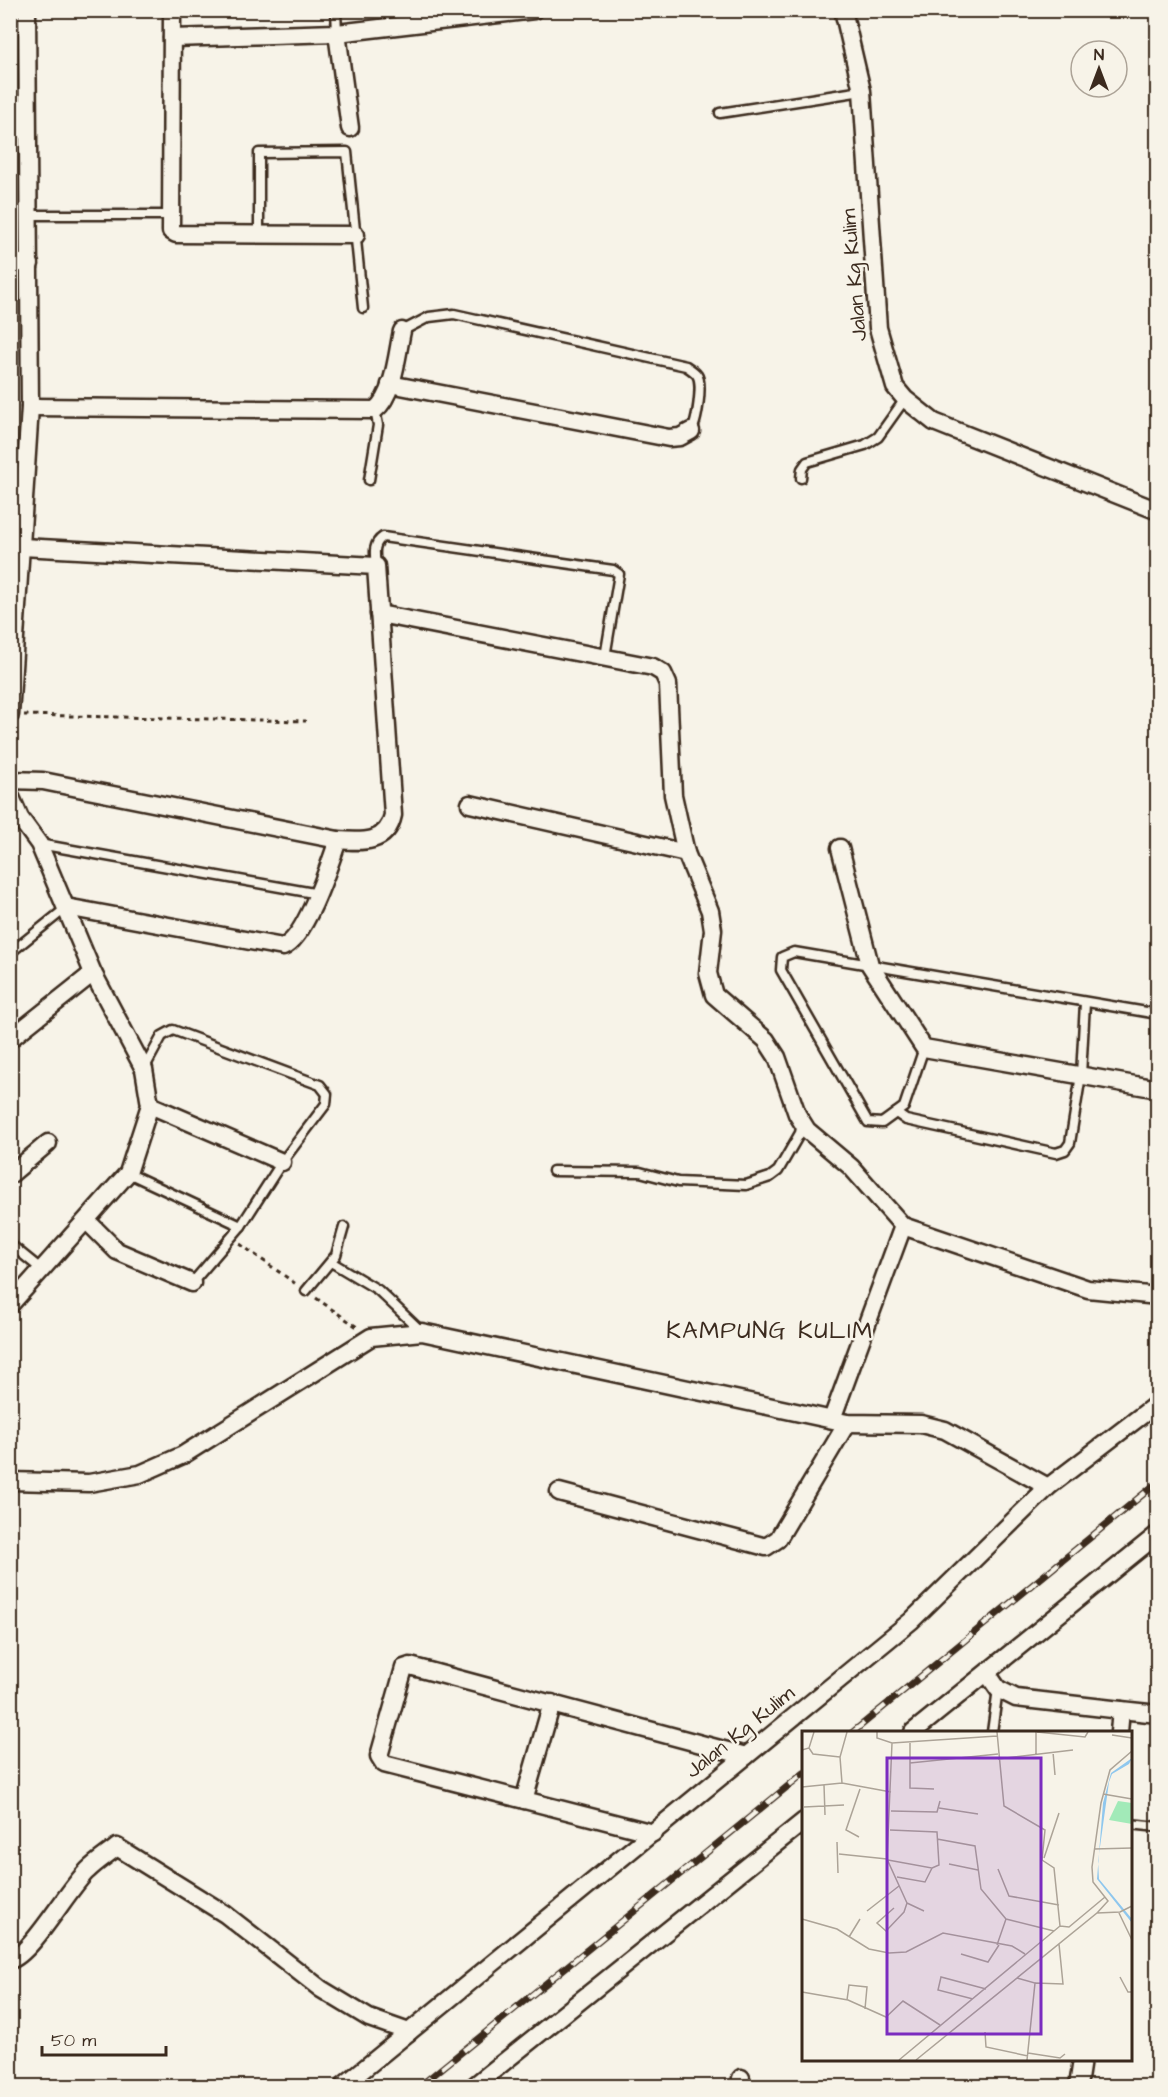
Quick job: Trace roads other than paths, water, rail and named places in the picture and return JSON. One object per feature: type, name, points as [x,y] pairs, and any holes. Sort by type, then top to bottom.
[{"type":"street","points":[[16,715],[30,407],[27,10]]},
{"type":"street","points":[[172,10],[171,215],[173,233],[356,235]]},
{"type":"street","points":[[172,38],[338,33],[534,10]]},
{"type":"street","name":"Jalan Kg Kulim","points":[[845,11],[862,91],[878,328],[888,370],[895,387],[905,399],[934,422],[1144,503],[1158,511]]},
{"type":"street","points":[[338,33],[350,128]]},
{"type":"street","points":[[10,262],[30,264]]},
{"type":"street","points":[[30,407],[375,410],[382,405],[390,384],[402,331]]},
{"type":"street","points":[[390,384],[669,438],[680,437],[691,431]]},
{"type":"street","points":[[10,780],[44,781],[338,840],[375,839],[385,834],[391,826],[393,815],[376,566],[22,547]]},
{"type":"street","points":[[379,614],[605,657],[653,667],[663,673],[668,684],[672,795],[686,853],[710,911],[713,930],[708,973],[714,995],[766,1040],[777,1057],[807,1130],[851,1167],[903,1226],[1088,1289],[1158,1296]]},
{"type":"street","points":[[10,795],[20,818],[39,844],[93,973],[144,1070],[150,1105],[128,1173],[10,1305]]},
{"type":"street","points":[[470,804],[686,853]]},
{"type":"street","points":[[66,908],[284,946],[295,937],[320,894],[338,840]]},
{"type":"street","points":[[840,848],[870,965],[924,1048],[1158,1089]]},
{"type":"street","points":[[10,1039],[93,973]]},
{"type":"street","points":[[150,1105],[282,1162]]},
{"type":"street","points":[[10,1175],[48,1143]]},
{"type":"street","points":[[87,1221],[117,1251],[192,1283]]},
{"type":"street","points":[[559,1492],[766,1547],[778,1539],[840,1421],[903,1226]]},
{"type":"street","points":[[10,1481],[89,1482],[140,1474],[183,1455],[371,1337],[422,1332],[840,1421],[921,1424],[945,1430],[1048,1487]]},
{"type":"street","name":"Jalan Kg Kulim","points":[[343,2086],[911,1621],[1048,1487],[1158,1402]]},
{"type":"street","points":[[914,1731],[1158,1534]]},
{"type":"street","points":[[652,1833],[389,1766],[381,1760],[379,1755],[404,1668],[410,1665],[746,1756]]},
{"type":"street","points":[[987,1673],[998,1689],[1016,1698],[1158,1714]]},
{"type":"street","points":[[524,1800],[552,1703]]},
{"type":"street","points":[[1119,1731],[1121,1710]]},
{"type":"street","points":[[474,2086],[802,1823]]},
{"type":"street","points":[[10,1960],[17,1958],[33,1942],[65,1896],[88,1870],[117,1847],[225,1914],[321,1989],[369,2018],[409,2032]]},
{"type":"street","points":[[1078,2086],[1082,2061]]},
{"type":"lane","points":[[336,10],[338,33]]},
{"type":"lane","points":[[720,113],[862,91]]},
{"type":"lane","points":[[259,234],[259,153],[345,152],[348,154],[363,308]]},
{"type":"lane","points":[[30,215],[171,215]]},
{"type":"lane","points":[[402,331],[429,317],[454,314],[686,366],[698,375],[699,382],[697,421],[691,431]]},
{"type":"lane","points":[[801,478],[802,469],[807,462],[865,445],[878,437],[905,399]]},
{"type":"lane","points":[[369,480],[378,425],[375,410]]},
{"type":"lane","points":[[376,566],[375,548],[378,540],[384,537],[613,570],[619,574],[605,657]]},
{"type":"lane","points":[[39,844],[320,894]]},
{"type":"lane","points":[[10,953],[66,908]]},
{"type":"lane","points":[[924,1048],[905,1104],[878,1125],[865,1118],[779,963],[787,953],[794,952],[1158,1014]]},
{"type":"lane","points":[[896,1113],[906,1120],[1060,1152],[1070,1143],[1081,1075],[1085,1003]]},
{"type":"lane","points":[[144,1070],[162,1036],[173,1030],[324,1089],[328,1099],[282,1162],[241,1226],[192,1283]]},
{"type":"lane","points":[[553,1171],[597,1173],[624,1171],[678,1182],[746,1185],[770,1177],[778,1171],[800,1133],[802,1122]]},
{"type":"lane","points":[[128,1173],[241,1226]]},
{"type":"lane","points":[[306,1291],[336,1255],[344,1227]]},
{"type":"lane","points":[[10,1244],[42,1270]]},
{"type":"lane","points":[[331,1262],[378,1290],[422,1332]]},
{"type":"lane","points":[[992,1731],[998,1689]]},
{"type":"lane","points":[[1132,1824],[1158,1827]]},
{"type":"railway","points":[[854,1731],[1158,1482]]},
{"type":"railway","points":[[420,2086],[802,1775]]},
{"type":"district","name":"KAMPUNG KULIM","points":[[770,1331]]}]
